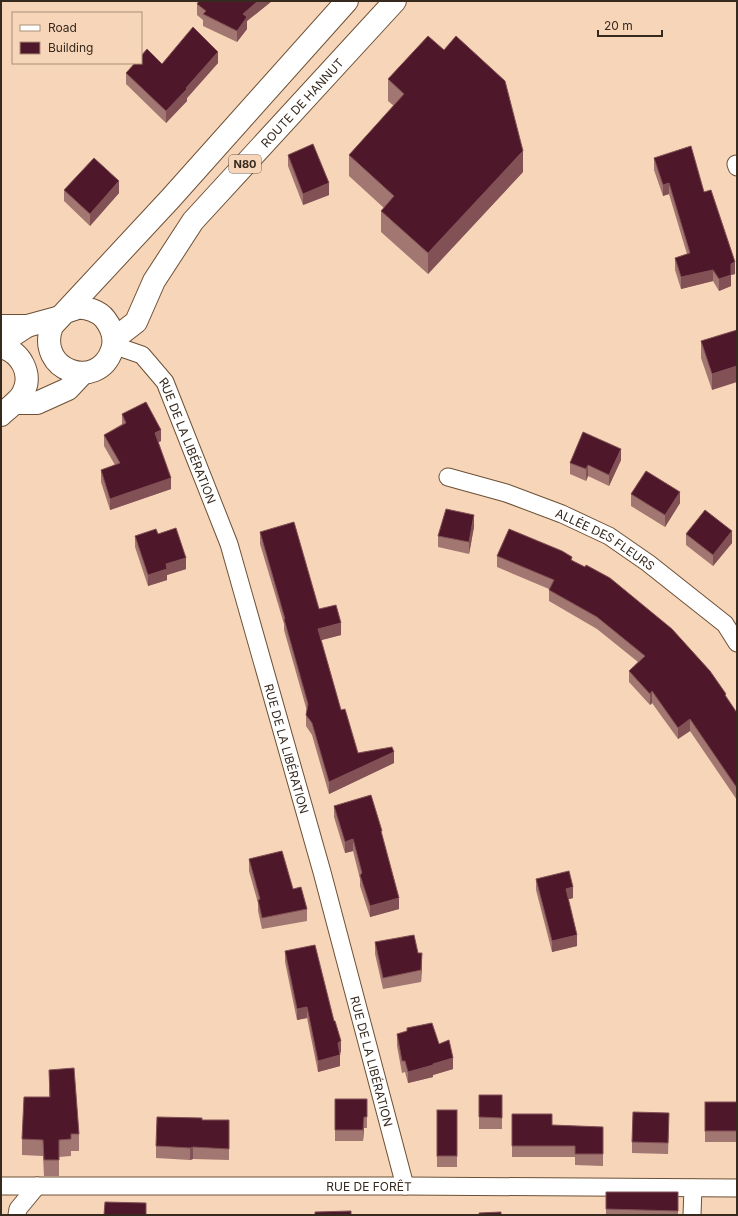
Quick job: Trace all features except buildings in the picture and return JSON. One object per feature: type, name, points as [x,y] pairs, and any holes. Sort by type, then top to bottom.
[{"type":"main road","name":"N80","points":[[83,373],[71,371],[61,366],[53,356],[49,346],[49,333],[52,326],[171,198],[348,1]]},
{"type":"main road","name":"ROUTE DE HANNUT","points":[[6,409],[37,403],[68,390],[83,373],[94,370],[103,364],[110,356],[114,342],[136,322],[154,281],[193,221],[395,1]]},
{"type":"main road","points":[[1,343],[27,326],[78,308],[92,310],[103,316],[111,327],[114,342]]},
{"type":"main road","points":[[1,326],[27,326]]},
{"type":"main road","name":"ROUTE DE HANNUT","points":[[1,347],[9,349],[19,357],[25,368],[27,381],[23,394],[6,409]]},
{"type":"street","name":"RUE DE LA LIBÉRATION","points":[[114,342],[142,355],[165,382],[230,544],[322,872],[404,1186]]},
{"type":"street","name":"ALLÉE DES FLEURS","points":[[448,477],[506,493],[562,514],[609,536],[731,622],[737,643]]},
{"type":"street","name":"RUE DE FORÊT","points":[[1,1186],[737,1188]]},
{"type":"street","points":[[17,1215],[18,1209],[37,1186]]},
{"type":"street","points":[[692,1215],[693,1188]]}]
